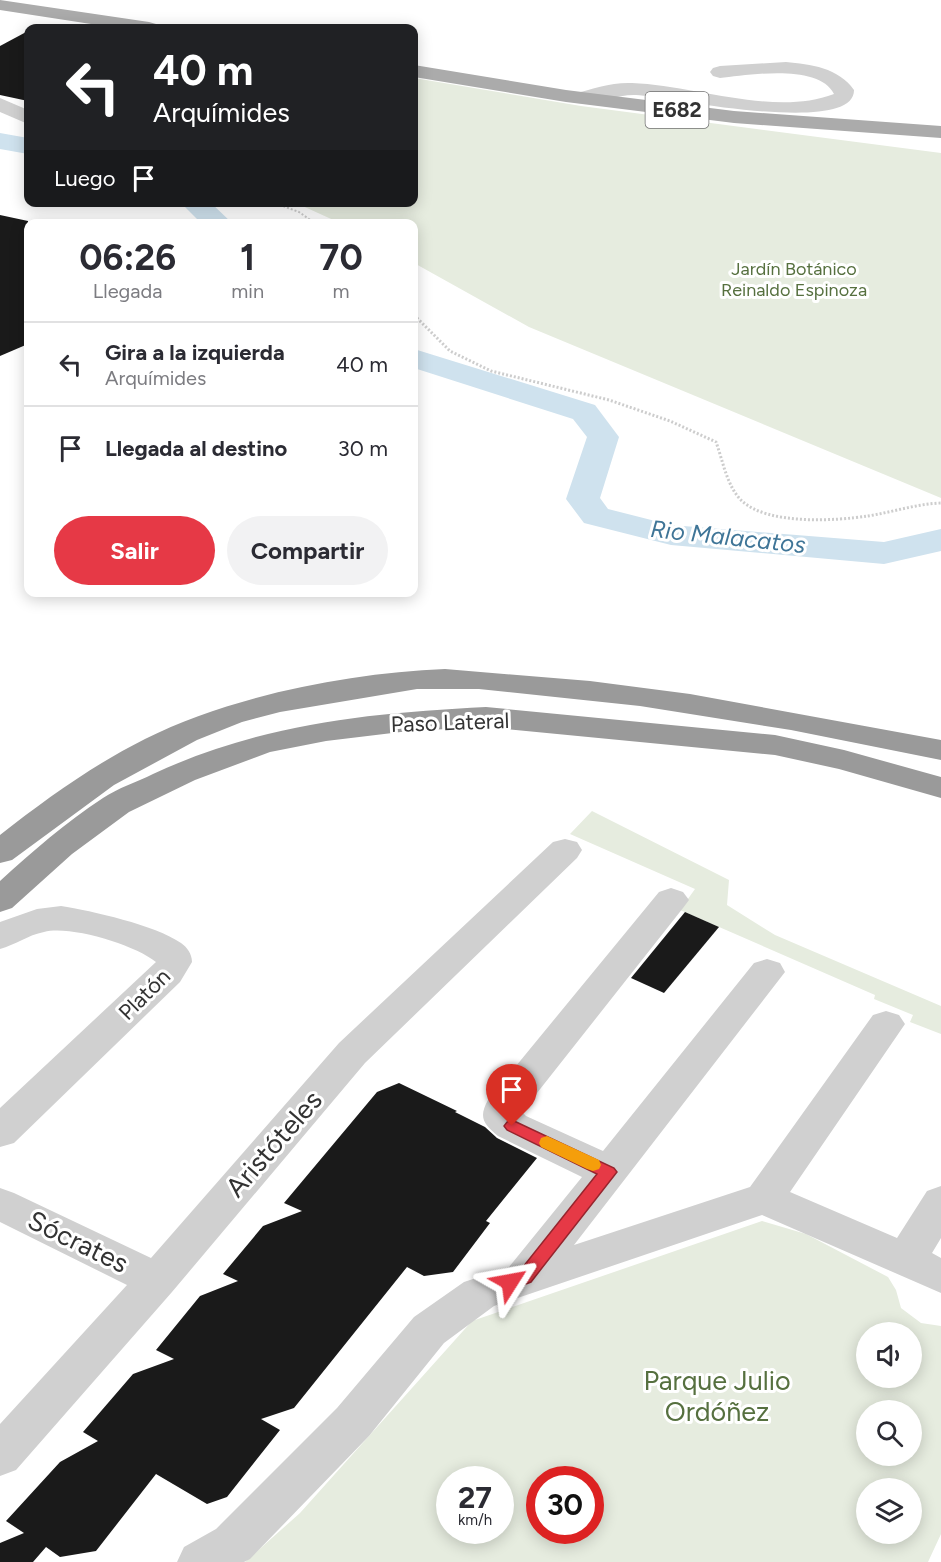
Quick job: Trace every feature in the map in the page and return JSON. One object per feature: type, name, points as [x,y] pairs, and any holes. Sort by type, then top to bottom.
[{"type":"highway","name":"Paso Lateral","points":[[0,852],[58,805],[98,779],[149,750],[215,721],[293,699],[391,682],[458,678],[626,693],[851,731],[941,750]]},
{"type":"highway","name":"Paso Lateral","points":[[0,900],[60,846],[117,804],[183,773],[262,744],[326,731],[410,721],[486,717],[775,746],[844,760],[941,788]]},
{"type":"main road","points":[[0,4],[124,24]]},
{"type":"main road","name":"E682","points":[[418,72],[580,98],[734,117],[941,132]]},
{"type":"street","points":[[580,98],[637,89],[799,109],[833,103],[844,97],[844,90],[838,81],[822,74],[774,68],[720,72]]},
{"type":"street","points":[[0,104],[24,116]]},
{"type":"street","name":"Aristóteles","points":[[0,1456],[157,1280],[352,1053],[565,850]]},
{"type":"street","points":[[609,1172],[505,1121],[502,1117],[502,1110],[671,900]]},
{"type":"street","name":"Platón","points":[[0,937],[39,920],[60,918],[81,921],[147,942],[171,953],[174,964],[0,1132]]},
{"type":"street","points":[[525,1277],[766,972]]},
{"type":"street","points":[[201,1562],[233,1544],[337,1438],[429,1330],[479,1294],[764,1198],[886,1024]]},
{"type":"street","points":[[764,1198],[923,1268],[941,1203]]},
{"type":"street","name":"Sócrates","points":[[0,1204],[157,1280]]},
{"type":"path","points":[[286,207],[309,219]]},
{"type":"path","points":[[418,319],[450,351],[491,372],[609,400],[670,421],[716,442],[732,486],[741,500],[760,512],[792,517],[857,517],[941,503]]},
{"type":"green space","name":"Jardín Botánico Reinaldo Espinoza","points":[[418,79],[581,106],[941,153],[941,498],[529,327],[418,265],[418,219],[331,219],[305,207],[418,207]]},
{"type":"green space","points":[[592,811],[729,880],[727,905],[775,935],[941,1006],[941,1034],[910,1022],[913,1015],[874,999],[875,995],[680,910],[695,889],[570,834]]},
{"type":"green space","name":"Parque Julio Ordóñez","points":[[762,1221],[806,1234],[888,1277],[896,1290],[901,1308],[920,1322],[856,1322],[856,1388],[922,1388],[922,1323],[941,1326],[941,1534],[928,1562],[245,1562],[300,1513],[472,1321]]},
{"type":"building","points":[[24,33],[24,100],[0,95],[0,46]]},
{"type":"building","points":[[0,215],[24,220],[24,346],[0,356]]},
{"type":"building","points":[[685,912],[719,927],[664,993],[631,978]]},
{"type":"building","points":[[399,1083],[457,1111],[455,1112],[485,1127],[497,1138],[537,1158],[486,1221],[490,1223],[453,1272],[424,1276],[407,1267],[294,1408],[261,1419],[280,1430],[227,1497],[207,1504],[156,1474],[96,1551],[60,1557],[46,1547],[33,1562],[0,1562],[0,1543],[24,1533],[6,1521],[60,1462],[98,1441],[83,1432],[133,1374],[174,1359],[156,1350],[200,1296],[238,1281],[223,1274],[263,1226],[302,1211],[284,1203],[377,1092]]},
{"type":"waterway","name":"Rio Malacatos","points":[[0,141],[24,145]]},
{"type":"waterway","name":"Rio Malacatos","points":[[199,207],[213,219]]},
{"type":"waterway","name":"Rio Malacatos","points":[[418,359],[584,412],[603,437],[583,499],[596,516],[671,535],[884,553],[941,540]]},
{"type":"slow traffic","points":[[547,1143],[593,1165]]},
{"type":"route","points":[[510,1282],[525,1277],[609,1172],[512,1126]]}]
